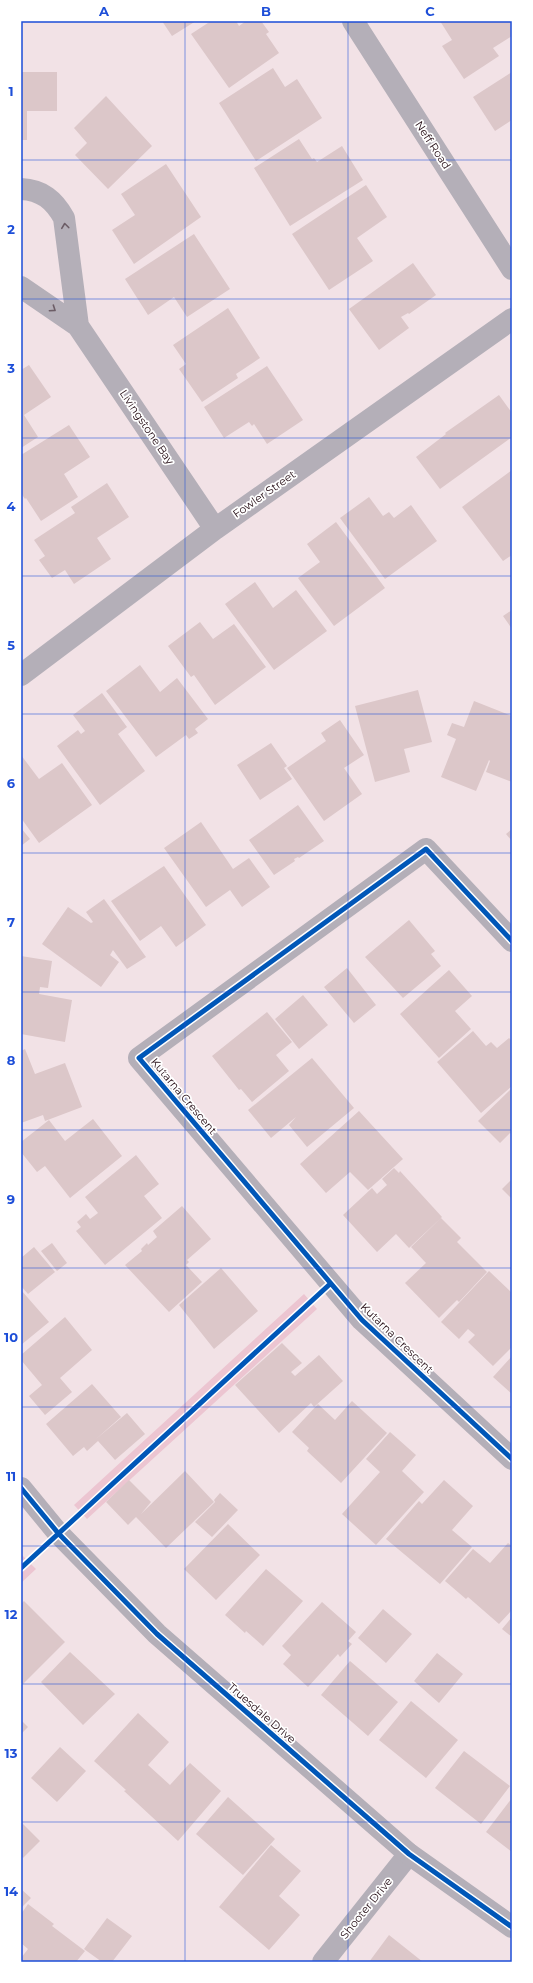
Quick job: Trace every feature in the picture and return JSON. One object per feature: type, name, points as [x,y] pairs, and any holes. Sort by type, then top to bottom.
[{"type":"street","name":"Neff Road","points":[[353,21],[512,270]]},
{"type":"street","name":"Livingstone Bay","points":[[21,189],[31,190],[45,195],[57,204],[64,218],[78,326]]},
{"type":"street","name":"Livingstone Bay","points":[[21,287],[78,326],[215,529]]},
{"type":"street","name":"Fowler Street","points":[[21,675],[215,529],[512,319]]},
{"type":"street","name":"Kutarna Crescent","points":[[512,941],[426,849],[139,1058],[362,1320],[512,1459]]},
{"type":"street","name":"Truesdale Drive","points":[[21,1488],[58,1533],[157,1634],[409,1854],[512,1927]]},
{"type":"street","name":"Shooter Drive","points":[[323,1962],[409,1854]]},
{"type":"shaded area","points":[[304,1294],[317,1309],[87,1519],[74,1505]]},
{"type":"shaded area","points":[[22,1555],[36,1569],[21,1583],[21,1556]]},
{"type":"building","points":[[162,21],[196,21],[172,36]]},
{"type":"building","points":[[211,21],[236,21],[239,26],[246,21],[261,21],[269,32],[266,34],[279,53],[229,88],[191,34]]},
{"type":"building","points":[[440,21],[511,21],[512,36],[493,48],[499,56],[464,79],[442,46],[452,40]]},
{"type":"building","points":[[273,68],[285,87],[297,79],[322,118],[256,161],[219,103]]},
{"type":"building","points":[[21,72],[57,72],[57,111],[27,111],[27,140],[21,140]]},
{"type":"building","points":[[512,72],[512,120],[495,131],[473,97]]},
{"type":"building","points":[[106,96],[152,146],[108,189],[75,155],[87,143],[74,128]]},
{"type":"building","points":[[299,139],[312,159],[314,158],[317,162],[342,146],[363,180],[290,226],[254,168]]},
{"type":"building","points":[[166,164],[201,217],[134,264],[112,230],[135,215],[121,194]]},
{"type":"building","points":[[366,185],[387,217],[357,238],[373,261],[329,290],[292,234]]},
{"type":"building","points":[[194,234],[230,289],[187,317],[174,297],[148,315],[125,279]]},
{"type":"building","points":[[413,263],[436,295],[409,314],[408,313],[401,317],[409,328],[379,350],[349,309]]},
{"type":"building","points":[[228,308],[260,358],[236,374],[238,378],[202,402],[179,369],[186,364],[173,345]]},
{"type":"building","points":[[29,365],[51,397],[24,415],[38,437],[21,448],[21,370]]},
{"type":"building","points":[[267,366],[303,420],[267,444],[254,424],[252,426],[249,422],[224,438],[204,407]]},
{"type":"building","points":[[499,395],[512,413],[512,437],[440,489],[416,457],[446,434],[445,433]]},
{"type":"building","points":[[69,425],[90,457],[64,474],[78,497],[41,521],[21,493],[21,455]]},
{"type":"building","points":[[512,470],[512,555],[503,561],[462,507]]},
{"type":"building","points":[[107,483],[129,517],[97,538],[111,559],[74,584],[65,570],[52,578],[39,560],[45,556],[34,540],[75,513],[71,507]]},
{"type":"building","points":[[369,497],[383,516],[389,512],[394,518],[411,505],[437,541],[385,579],[340,518]]},
{"type":"building","points":[[336,522],[385,588],[334,626],[298,578],[320,562],[307,544]]},
{"type":"building","points":[[255,582],[273,608],[296,590],[327,631],[274,670],[225,604]]},
{"type":"building","points":[[512,610],[512,629],[503,616]]},
{"type":"building","points":[[200,622],[213,639],[234,624],[266,667],[215,705],[194,675],[191,677],[168,646]]},
{"type":"building","points":[[140,665],[160,692],[177,678],[208,719],[195,729],[198,733],[189,739],[186,735],[156,757],[106,691]]},
{"type":"building","points":[[418,690],[432,742],[404,749],[410,772],[375,782],[355,706]]},
{"type":"building","points":[[102,693],[127,727],[118,734],[145,771],[100,805],[57,746],[78,730],[81,734],[85,731],[73,715]]},
{"type":"building","points":[[474,701],[512,716],[512,782],[486,772],[490,761],[489,760],[476,791],[441,777],[456,739],[447,735],[452,723],[464,727]]},
{"type":"building","points":[[340,720],[364,755],[344,768],[362,794],[324,821],[287,768],[326,741],[321,733]]},
{"type":"building","points":[[271,743],[287,766],[284,768],[292,779],[260,800],[237,765]]},
{"type":"building","points":[[21,755],[39,779],[62,763],[92,805],[39,843],[21,818]]},
{"type":"building","points":[[298,805],[324,841],[299,858],[294,859],[295,861],[274,875],[249,840]]},
{"type":"building","points":[[201,822],[233,869],[249,858],[270,887],[242,907],[230,890],[206,907],[164,848]]},
{"type":"building","points":[[21,828],[30,839],[21,846]]},
{"type":"building","points":[[512,829],[512,841],[506,834]]},
{"type":"building","points":[[164,866],[206,925],[176,947],[161,926],[140,941],[111,901]]},
{"type":"building","points":[[104,899],[146,957],[127,969],[113,950],[110,955],[119,962],[101,987],[42,944],[68,907],[91,923],[93,922],[86,912]]},
{"type":"building","points":[[409,920],[435,951],[431,954],[441,966],[403,998],[365,957]]},
{"type":"building","points":[[21,956],[52,961],[48,988],[40,987],[39,994],[72,1000],[65,1042],[21,1034]]},
{"type":"building","points":[[347,968],[376,1005],[354,1023],[324,987]]},
{"type":"building","points":[[449,970],[472,996],[455,1011],[471,1029],[439,1058],[400,1014]]},
{"type":"building","points":[[303,995],[328,1025],[299,1049],[275,1019]]},
{"type":"building","points":[[267,1012],[292,1042],[276,1055],[289,1071],[252,1102],[241,1089],[239,1090],[212,1056]]},
{"type":"building","points":[[473,1031],[486,1046],[491,1042],[497,1048],[509,1038],[512,1041],[512,1086],[481,1113],[437,1062]]},
{"type":"building","points":[[25,1049],[35,1074],[65,1063],[82,1107],[45,1121],[43,1115],[21,1123],[21,1051]]},
{"type":"building","points":[[312,1058],[354,1108],[307,1147],[289,1125],[296,1117],[271,1138],[248,1110]]},
{"type":"building","points":[[512,1088],[512,1135],[510,1133],[500,1143],[478,1121]]},
{"type":"building","points":[[359,1111],[403,1159],[368,1190],[350,1172],[326,1193],[300,1164]]},
{"type":"building","points":[[93,1119],[122,1156],[70,1198],[45,1166],[37,1172],[21,1152],[21,1142],[49,1120],[65,1141]]},
{"type":"building","points":[[136,1155],[159,1184],[144,1196],[162,1218],[105,1265],[76,1231],[81,1227],[77,1222],[86,1214],[90,1219],[98,1213],[85,1197]]},
{"type":"building","points":[[394,1168],[399,1173],[400,1171],[442,1217],[409,1248],[396,1234],[377,1252],[343,1215],[372,1188],[377,1194],[387,1185],[382,1179]]},
{"type":"building","points":[[512,1179],[512,1199],[502,1189]]},
{"type":"building","points":[[182,1206],[211,1239],[187,1260],[189,1262],[186,1265],[202,1282],[169,1312],[125,1265],[142,1251],[141,1249],[147,1243],[148,1245],[157,1237],[153,1231]]},
{"type":"building","points":[[441,1218],[461,1238],[457,1242],[487,1272],[459,1302],[457,1300],[439,1318],[405,1283],[426,1263],[411,1247]]},
{"type":"building","points":[[52,1243],[67,1263],[57,1271],[41,1251]]},
{"type":"building","points":[[34,1247],[55,1272],[28,1294],[21,1286],[21,1258]]},
{"type":"building","points":[[221,1268],[258,1311],[214,1349],[179,1305]]},
{"type":"building","points":[[489,1271],[512,1293],[512,1347],[493,1366],[468,1342],[475,1335],[468,1329],[459,1339],[441,1322]]},
{"type":"building","points":[[21,1290],[49,1322],[21,1345]]},
{"type":"building","points":[[65,1317],[92,1350],[60,1378],[72,1392],[45,1415],[29,1396],[42,1385],[21,1360],[21,1355]]},
{"type":"building","points":[[282,1343],[302,1363],[291,1372],[295,1376],[319,1355],[343,1381],[314,1407],[311,1403],[279,1433],[235,1385]]},
{"type":"building","points":[[512,1356],[512,1394],[493,1377]]},
{"type":"building","points":[[92,1384],[121,1417],[96,1439],[127,1413],[145,1434],[115,1460],[98,1441],[87,1451],[84,1447],[73,1456],[46,1424]]},
{"type":"building","points":[[352,1401],[387,1433],[341,1483],[307,1451],[309,1448],[292,1432],[318,1404],[335,1420]]},
{"type":"building","points":[[390,1432],[416,1455],[402,1471],[424,1492],[376,1545],[342,1514],[380,1472],[366,1459]]},
{"type":"building","points":[[185,1471],[214,1502],[166,1548],[136,1517],[128,1525],[106,1502],[129,1480],[151,1502],[141,1514]]},
{"type":"building","points":[[444,1480],[473,1506],[452,1530],[472,1547],[440,1584],[386,1539],[419,1501],[422,1504]]},
{"type":"building","points":[[220,1493],[238,1510],[212,1537],[195,1522],[215,1502],[214,1500]]},
{"type":"building","points":[[228,1524],[260,1555],[216,1600],[184,1569]]},
{"type":"building","points":[[508,1543],[512,1546],[512,1610],[499,1624],[468,1597],[466,1599],[445,1581],[473,1549],[490,1563]]},
{"type":"building","points":[[266,1569],[303,1601],[263,1646],[246,1631],[245,1633],[225,1615]]},
{"type":"building","points":[[24,1601],[65,1642],[23,1684],[21,1681],[21,1604]]},
{"type":"building","points":[[322,1602],[356,1632],[348,1641],[352,1644],[340,1657],[338,1654],[308,1687],[283,1664],[291,1655],[282,1646]]},
{"type":"building","points":[[383,1609],[412,1634],[386,1663],[358,1638]]},
{"type":"building","points":[[512,1617],[512,1637],[502,1629]]},
{"type":"building","points":[[70,1652],[115,1694],[83,1725],[41,1682]]},
{"type":"building","points":[[437,1653],[463,1674],[439,1703],[414,1681]]},
{"type":"building","points":[[350,1661],[398,1702],[368,1736],[321,1695]]},
{"type":"building","points":[[411,1701],[458,1740],[426,1778],[379,1740]]},
{"type":"building","points":[[138,1713],[169,1742],[148,1765],[170,1785],[190,1763],[221,1791],[178,1841],[94,1761]]},
{"type":"building","points":[[21,1720],[28,1727],[21,1734]]},
{"type":"building","points":[[60,1747],[86,1771],[57,1802],[31,1778]]},
{"type":"building","points":[[464,1751],[510,1786],[481,1824],[435,1788]]},
{"type":"building","points":[[228,1797],[275,1839],[243,1875],[196,1834]]},
{"type":"building","points":[[512,1798],[512,1852],[486,1832]]},
{"type":"building","points":[[21,1822],[40,1841],[23,1858],[21,1855]]},
{"type":"building","points":[[271,1845],[301,1871],[279,1896],[300,1915],[269,1950],[219,1907]]},
{"type":"building","points":[[21,1889],[31,1898],[21,1908]]},
{"type":"building","points":[[28,1904],[54,1924],[52,1926],[85,1951],[76,1962],[21,1962],[21,1958],[28,1949],[21,1943],[21,1914]]},
{"type":"building","points":[[107,1918],[132,1936],[112,1962],[102,1962],[84,1949]]},
{"type":"building","points":[[389,1935],[423,1962],[369,1962]]},
{"type":"cycle path","points":[[512,941],[426,849],[139,1058],[362,1320],[512,1459]]},
{"type":"cycle path","points":[[21,1568],[330,1284]]},
{"type":"cycle path","points":[[21,1488],[58,1533],[157,1634],[409,1854],[512,1927]]}]
